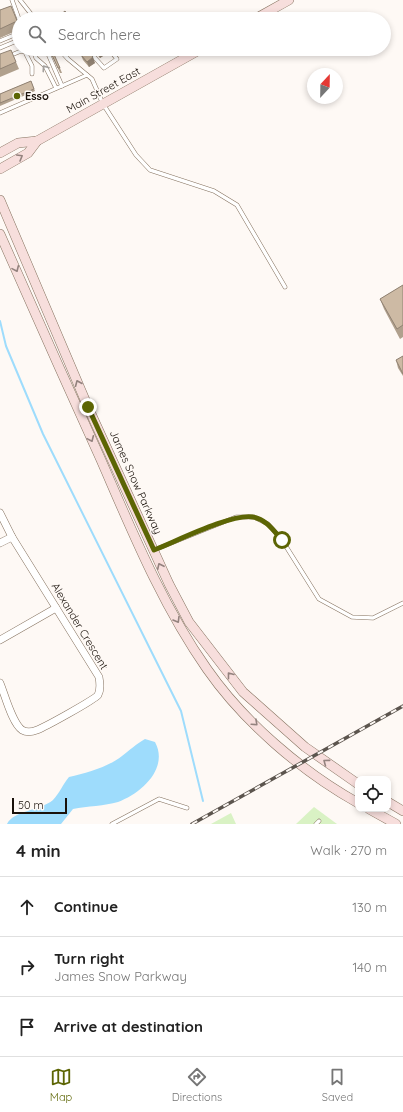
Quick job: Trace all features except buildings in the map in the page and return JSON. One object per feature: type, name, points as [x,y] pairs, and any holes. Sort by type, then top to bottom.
[{"type":"main road","points":[[268,12],[289,0]]},
{"type":"main road","name":"Main Street East","points":[[0,153],[18,143],[37,141],[189,56]]},
{"type":"main road","name":"Main Street East","points":[[0,169],[28,153],[37,141]]},
{"type":"main road","name":"James Snow Parkway","points":[[0,200],[85,399],[154,550],[189,622],[243,692],[269,717],[305,747],[355,782]]},
{"type":"main road","name":"James Snow Parkway","points":[[0,234],[132,530],[183,630],[207,669],[247,716],[292,758],[355,801]]},
{"type":"main road","points":[[391,804],[403,811]]},
{"type":"main road","points":[[375,812],[396,824]]},
{"type":"street","name":"Alexander Crescent","points":[[0,513],[12,536],[99,677],[101,685],[98,694],[90,701],[42,728],[26,732],[16,722],[0,683]]},
{"type":"street","points":[[0,543],[12,536]]},
{"type":"street","points":[[0,640],[56,608]]},
{"type":"lane","points":[[12,0],[16,12]]},
{"type":"lane","points":[[20,0],[29,12]]},
{"type":"lane","points":[[0,41],[12,36]]},
{"type":"lane","points":[[0,48],[12,43]]},
{"type":"lane","points":[[6,58],[12,55]]},
{"type":"lane","points":[[27,56],[32,66],[32,74]]},
{"type":"lane","points":[[35,56],[46,66],[56,88]]},
{"type":"lane","points":[[49,56],[62,86]]},
{"type":"lane","points":[[66,56],[92,79],[103,104],[136,156],[150,170],[214,190],[237,205],[285,287]]},
{"type":"lane","points":[[93,56],[104,68],[117,59],[114,56]]},
{"type":"lane","points":[[0,113],[86,75]]},
{"type":"lane","points":[[154,550],[236,517],[254,517],[268,524],[282,540],[319,599],[352,618],[373,618],[403,603]]},
{"type":"lane","points":[[112,824],[159,799],[187,808]]},
{"type":"green space","points":[[314,807],[337,824],[296,824]]},
{"type":"green space","points":[[231,813],[236,824],[211,824]]},
{"type":"water","points":[[145,739],[155,742],[158,752],[156,770],[144,786],[127,798],[118,802],[73,809],[61,824],[7,824],[10,819],[21,813],[48,804],[57,795],[69,777],[104,766],[116,760]]},
{"type":"waterway","points":[[0,321],[6,346],[43,434],[181,711],[203,801]]},
{"type":"railway","points":[[192,824],[403,706]]},
{"type":"place","name":"Esso","points":[[17,96]]},
{"type":"route","points":[[88,407],[154,550],[236,517],[254,517],[268,524],[282,540]]}]
